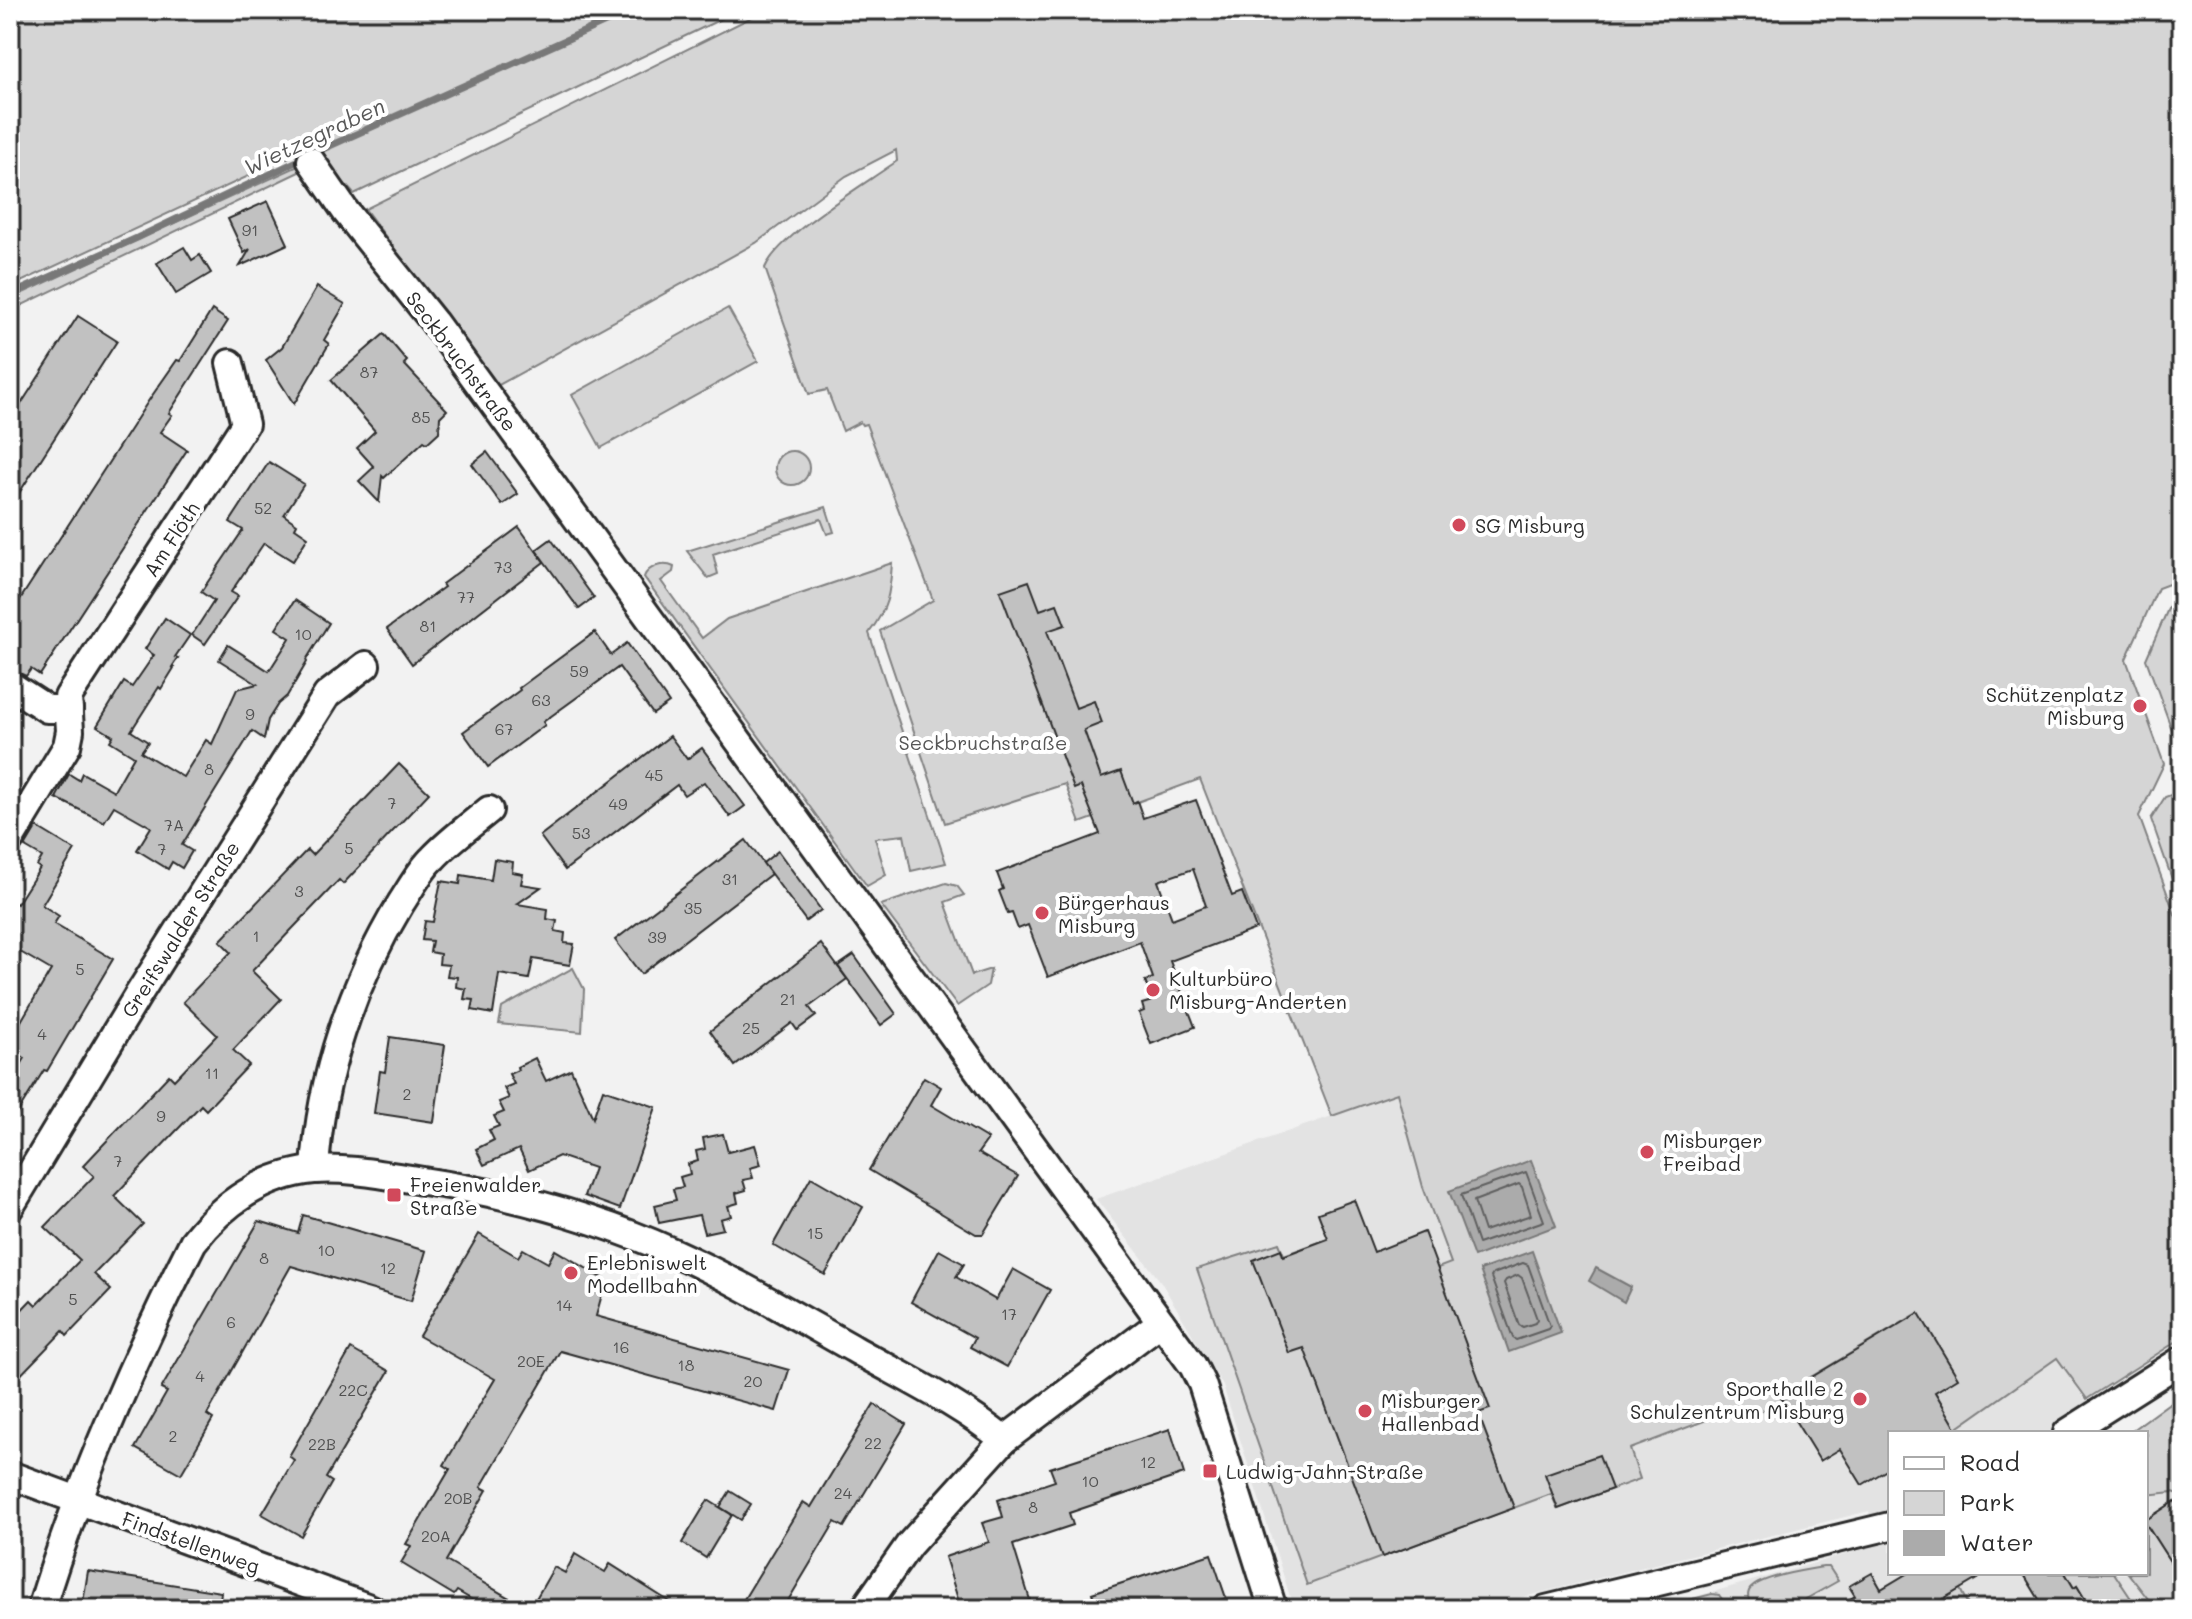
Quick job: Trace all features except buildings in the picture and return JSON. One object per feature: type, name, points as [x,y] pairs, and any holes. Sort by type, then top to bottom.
[{"type":"street","name":"Seckbruchstraße","points":[[311,161],[346,212],[443,334],[1193,1366],[1202,1384],[1273,1609]]},
{"type":"street","name":"Am Flöth","points":[[10,840],[67,746],[70,731],[68,697],[245,424],[230,363]]},
{"type":"street","name":"Greifswalder Straße","points":[[10,1207],[138,995],[327,695],[366,665]]},
{"type":"street","points":[[10,685],[47,709],[69,709]]},
{"type":"street","points":[[315,1170],[318,1129],[328,1081],[349,1013],[380,942],[416,879],[432,858],[489,810]]},
{"type":"street","points":[[41,1609],[77,1499],[119,1394],[193,1242],[230,1202],[265,1183],[315,1170],[405,1178],[531,1202],[663,1248],[735,1283],[934,1393],[981,1421],[1004,1440]]},
{"type":"street","points":[[864,1609],[909,1545],[1004,1440],[1161,1322]]},
{"type":"street","points":[[2070,1431],[2182,1360]]},
{"type":"street","name":"Findstellenweg","points":[[10,1475],[372,1609]]},
{"type":"street","points":[[1546,1609],[1888,1526]]},
{"type":"shaded area","points":[[1747,790],[1958,1378],[1935,1392],[1957,1428],[2058,1358],[2106,1431],[1888,1431],[1888,1575],[2148,1575],[2148,1431],[2131,1431],[2182,1395],[2182,1609],[1653,1609],[1878,1545],[1869,1511],[1475,1609],[1294,1609],[1223,1386],[1161,1282],[1096,1199],[1332,1116],[1268,957]]},
{"type":"green space","points":[[10,10],[740,10],[354,194],[311,147],[10,287]]},
{"type":"green space","points":[[766,10],[2182,10],[2182,579],[2158,588],[2126,659],[2164,764],[2139,816],[2182,934],[2182,1338],[2087,1399],[2057,1358],[1956,1429],[1935,1392],[1957,1378],[1918,1313],[1781,1395],[1784,1401],[1739,1421],[1733,1410],[1630,1449],[1640,1479],[1558,1509],[1551,1494],[1307,1585],[1197,1269],[1279,1243],[1284,1255],[1330,1238],[1348,1302],[1451,1263],[1423,1187],[1397,1093],[1332,1116],[1200,779],[1080,823],[1065,784],[945,823],[880,631],[933,600],[866,424],[860,422],[843,431],[827,390],[809,394],[765,268],[773,255],[804,226],[897,161],[896,150],[846,176],[756,243],[497,386],[365,209]]},
{"type":"green space","points":[[298,166],[301,171],[10,311],[10,299]]},
{"type":"green space","points":[[728,308],[758,361],[601,448],[572,395]]},
{"type":"green space","points":[[792,451],[804,456],[809,468],[804,480],[792,485],[780,480],[775,468],[780,456]]},
{"type":"green space","points":[[826,507],[834,532],[827,534],[821,519],[713,554],[718,574],[708,578],[687,551]]},
{"type":"green space","points":[[892,563],[887,600],[869,633],[946,863],[911,871],[904,835],[875,838],[886,875],[867,886],[644,577],[657,566],[674,567],[673,572],[661,581],[702,638],[727,619]]},
{"type":"green space","points":[[2182,598],[2182,757],[2146,659],[2171,602]]},
{"type":"green space","points":[[2182,791],[2182,899],[2179,899],[2151,819],[2165,797]]},
{"type":"green space","points":[[946,883],[957,886],[964,895],[945,902],[972,975],[991,969],[988,985],[957,1006],[881,905]]},
{"type":"green space","points":[[573,968],[584,989],[582,1032],[499,1024],[502,1008]]},
{"type":"green space","points":[[2179,1396],[2182,1401],[2182,1495],[2173,1492],[2148,1495],[2148,1431],[2131,1431]]},
{"type":"green space","points":[[2148,1527],[2182,1580],[2182,1609],[2156,1609],[2130,1575],[2148,1575]]},
{"type":"green space","points":[[1829,1567],[1838,1581],[1788,1609],[1754,1609],[1749,1600],[1749,1591],[1761,1582]]},
{"type":"green space","points":[[2066,1575],[2115,1575],[2138,1609],[2091,1609],[2077,1586],[2074,1588]]},
{"type":"green space","points":[[1960,1589],[1970,1609],[1926,1609]]},
{"type":"green space","points":[[1712,1594],[1719,1595],[1729,1609],[1653,1609]]},
{"type":"water","points":[[1531,1160],[1556,1226],[1474,1257],[1449,1191]]},
{"type":"water","points":[[1532,1251],[1561,1333],[1509,1352],[1480,1270]]},
{"type":"water","points":[[1596,1268],[1631,1287],[1624,1302],[1589,1281]]},
{"type":"waterway","name":"Wietzegraben","points":[[10,295],[314,153],[632,10]]},
{"type":"place","name":"SG Misburg","points":[[1459,525]]},
{"type":"place","name":"Schützenplatz Misburg","points":[[2140,706]]},
{"type":"place","name":"Bürgerhaus Misburg","points":[[1042,913]]},
{"type":"place","name":"Kulturbüro Misburg-Anderten","points":[[1153,990]]},
{"type":"place","name":"Misburger Freibad","points":[[1647,1152]]},
{"type":"place","name":"Freienwalder Straße","points":[[394,1195]]},
{"type":"place","name":"Erlebniswelt Modellbahn","points":[[571,1273]]},
{"type":"place","name":"Sporthalle 2 Schulzentrum Misburg","points":[[1860,1399]]},
{"type":"place","name":"Misburger Hallenbad","points":[[1365,1411]]},
{"type":"place","name":"Ludwig-Jahn-Straße","points":[[1210,1471]]}]
